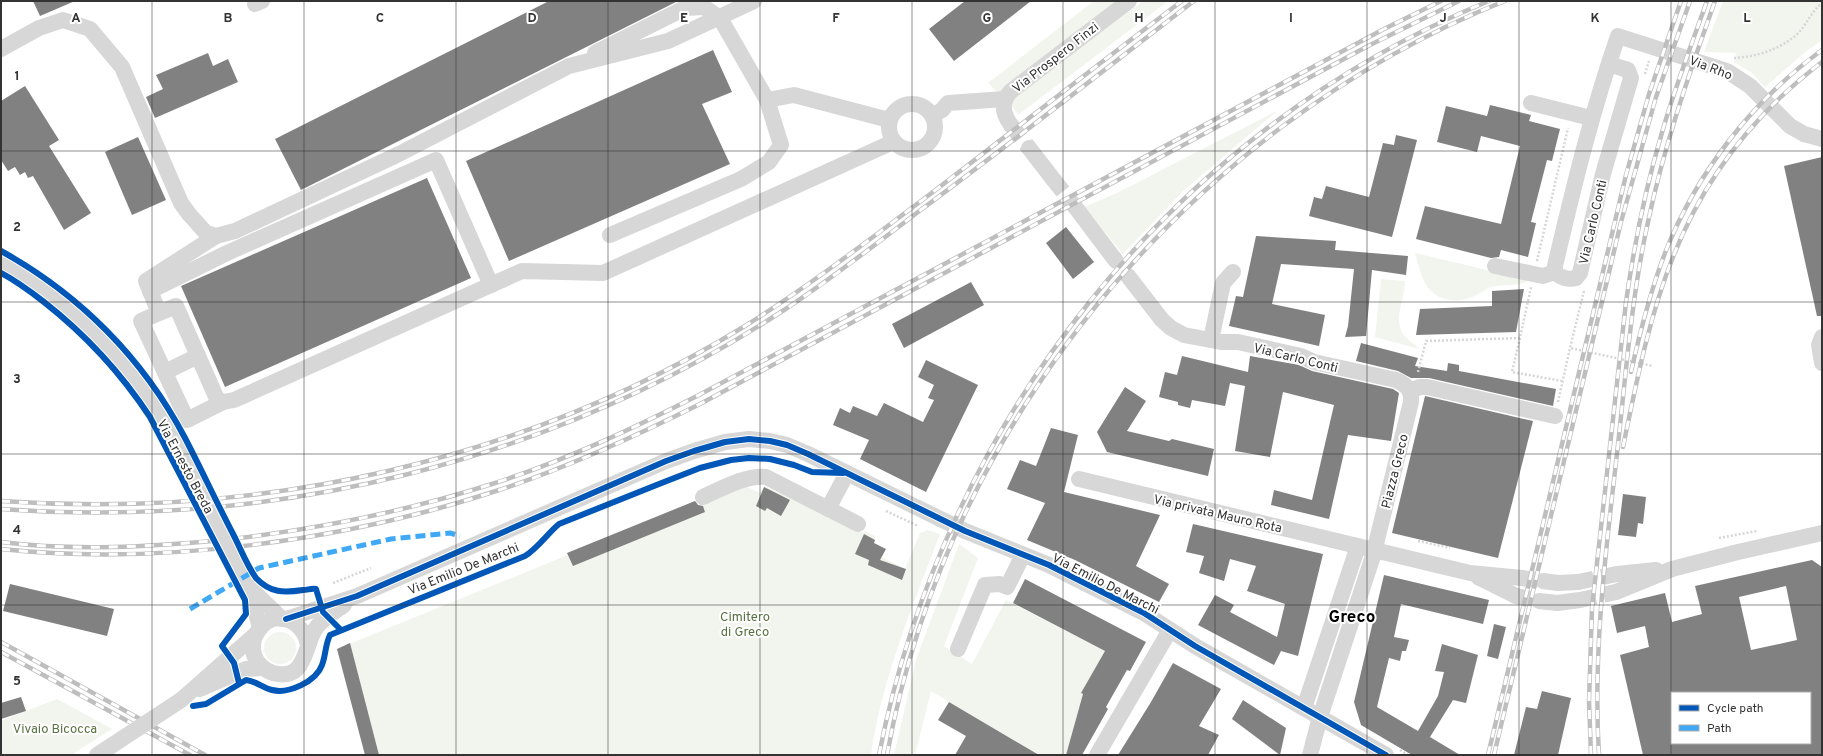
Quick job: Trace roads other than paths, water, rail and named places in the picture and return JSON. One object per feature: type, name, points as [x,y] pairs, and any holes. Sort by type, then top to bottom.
[{"type":"street","points":[[569,66],[668,41],[754,1]]},
{"type":"street","name":"Via Prospero Finzi","points":[[1011,125],[1004,113],[1005,99],[1019,83],[1129,1]]},
{"type":"street","points":[[159,313],[146,281],[216,236],[235,231],[399,154],[685,8],[704,7],[720,18],[767,100],[781,145],[770,162],[741,179],[610,235]]},
{"type":"street","points":[[1,49],[39,28],[63,20],[90,29],[122,67],[181,203],[206,233],[216,236]]},
{"type":"street","name":"Via Carlo Conti","points":[[1609,64],[1628,70],[1631,78],[1615,127],[1580,273],[1576,278],[1561,277],[1555,272],[1555,266],[1591,118],[1616,42]]},
{"type":"street","name":"Via Rho","points":[[1616,42],[1727,71],[1750,86],[1790,126],[1806,135],[1822,139]]},
{"type":"street","points":[[767,100],[794,95],[889,120]]},
{"type":"street","points":[[932,116],[942,110],[948,103],[1005,99]]},
{"type":"street","points":[[1531,103],[1591,118]]},
{"type":"street","points":[[913,104],[920,106],[932,116],[935,123],[935,131],[932,138],[921,148],[906,150],[894,142],[888,128],[889,120],[899,108],[913,104]]},
{"type":"street","points":[[223,402],[217,399],[176,306],[141,321],[187,420],[223,402],[234,400],[522,271],[603,273],[894,142]]},
{"type":"street","points":[[1029,148],[1052,178]]},
{"type":"street","points":[[150,291],[227,253],[436,160],[491,284]]},
{"type":"street","points":[[1076,208],[1116,261]]},
{"type":"street","name":"Via Ernesto Breda","points":[[1,262],[32,281],[69,309],[102,340],[132,375],[165,423],[259,604],[284,619]]},
{"type":"street","points":[[1496,266],[1543,276],[1555,272]]},
{"type":"street","points":[[1211,340],[1223,283],[1232,272]]},
{"type":"street","name":"Via Carlo Conti","points":[[1128,276],[1168,326],[1184,334],[1211,340],[1245,344],[1301,356],[1316,363],[1389,378],[1413,385]]},
{"type":"street","points":[[1822,337],[1819,345],[1822,363]]},
{"type":"street","points":[[165,372],[198,356]]},
{"type":"street","points":[[1413,385],[1555,416]]},
{"type":"street","name":"Piazza Greco","points":[[1310,755],[1320,717],[1375,550],[1411,402],[1413,385]]},
{"type":"street","name":"Via Emilio De Marchi","points":[[97,755],[185,697],[271,620],[284,619],[357,596],[666,461],[725,442],[749,439],[770,441],[787,445],[965,531],[1049,565],[1144,613],[1195,646],[1386,755]]},
{"type":"street","points":[[828,509],[847,473]]},
{"type":"street","points":[[703,497],[744,480],[763,477],[773,480],[858,524]]},
{"type":"street","name":"Via privata Mauro Rota","points":[[1079,479],[1358,546]]},
{"type":"street","points":[[1616,592],[1672,569],[1738,552],[1822,534]]},
{"type":"street","points":[[1304,708],[1358,546],[1470,573],[1522,578]]},
{"type":"street","points":[[958,649],[985,586],[1000,584],[1007,587],[1023,555]]},
{"type":"street","points":[[1617,574],[1672,569]]},
{"type":"street","points":[[1470,573],[1516,596]]},
{"type":"street","points":[[1543,581],[1558,583],[1578,582]]},
{"type":"street","name":"Via Emilio De Marchi","points":[[185,697],[246,670],[263,668],[276,673],[289,672],[303,662],[313,634],[322,622],[357,596]]},
{"type":"street","points":[[1539,601],[1557,603],[1580,600]]},
{"type":"street","name":"Via Ernesto Breda","points":[[258,631],[259,604]]},
{"type":"street","points":[[284,619],[301,628],[306,636],[308,646]]},
{"type":"street","points":[[1097,755],[1170,630]]},
{"type":"street","points":[[258,631],[253,650],[256,660],[263,668]]},
{"type":"tunnel","points":[[1011,125],[1029,148]]},
{"type":"tunnel","points":[[1053,179],[1076,208]]},
{"type":"tunnel","points":[[1578,582],[1617,574]]},
{"type":"tunnel","points":[[1522,578],[1543,581]]},
{"type":"tunnel","points":[[1580,600],[1616,592]]},
{"type":"tunnel","points":[[1516,596],[1539,601]]},
{"type":"railway","points":[[1,501],[98,504],[195,500],[292,489],[387,471],[480,446],[572,413],[660,373],[745,326],[792,295],[929,195],[1182,1]]},
{"type":"railway","points":[[1,509],[104,512],[207,508],[308,495],[408,474],[505,446],[600,409],[692,364],[799,300],[853,262],[991,158],[1194,1]]},
{"type":"railway","points":[[1,542],[28,545],[112,547],[222,540],[256,536],[358,519],[459,494],[519,475],[571,455],[623,432],[699,395],[1384,29],[1441,1]]},
{"type":"railway","points":[[1,549],[62,553],[124,554],[187,551],[251,545],[315,536],[377,524],[438,509],[496,491],[549,472],[625,440],[700,404],[1370,45],[1459,1]]},
{"type":"railway","points":[[879,755],[911,632],[957,515],[1017,404],[1090,302],[1174,208],[1270,126],[1375,57],[1489,1]]},
{"type":"railway","points":[[887,755],[909,662],[940,572],[979,486],[1026,404],[1080,326],[1142,254],[1209,187],[1283,126],[1335,90],[1390,56],[1476,13],[1505,1]]},
{"type":"railway","points":[[1488,755],[1626,175],[1649,94],[1681,1]]},
{"type":"railway","points":[[1494,755],[1621,222],[1656,97],[1690,1]]},
{"type":"railway","points":[[1591,755],[1589,701],[1592,608],[1629,281],[1640,218],[1655,156],[1677,85],[1707,1]]},
{"type":"railway","points":[[1599,755],[1597,684],[1601,613],[1607,542],[1632,314],[1654,194],[1669,138],[1715,1]]},
{"type":"railway","points":[[1631,372],[1646,312],[1665,253],[1693,194],[1729,140],[1750,115],[1796,70],[1822,50]]},
{"type":"railway","points":[[1623,447],[1638,375],[1664,280],[1686,228],[1700,200],[1716,174],[1754,125],[1775,103],[1822,62]]},
{"type":"railway","points":[[1,642],[205,755]]},
{"type":"railway","points":[[1,652],[190,755]]},
{"type":"district","name":"Greco","points":[[1352,616]]},
{"type":"park label","name":"Cimitero di Greco","points":[[745,624]]},
{"type":"park label","name":"Vivaio Bicocca","points":[[55,728]]}]
